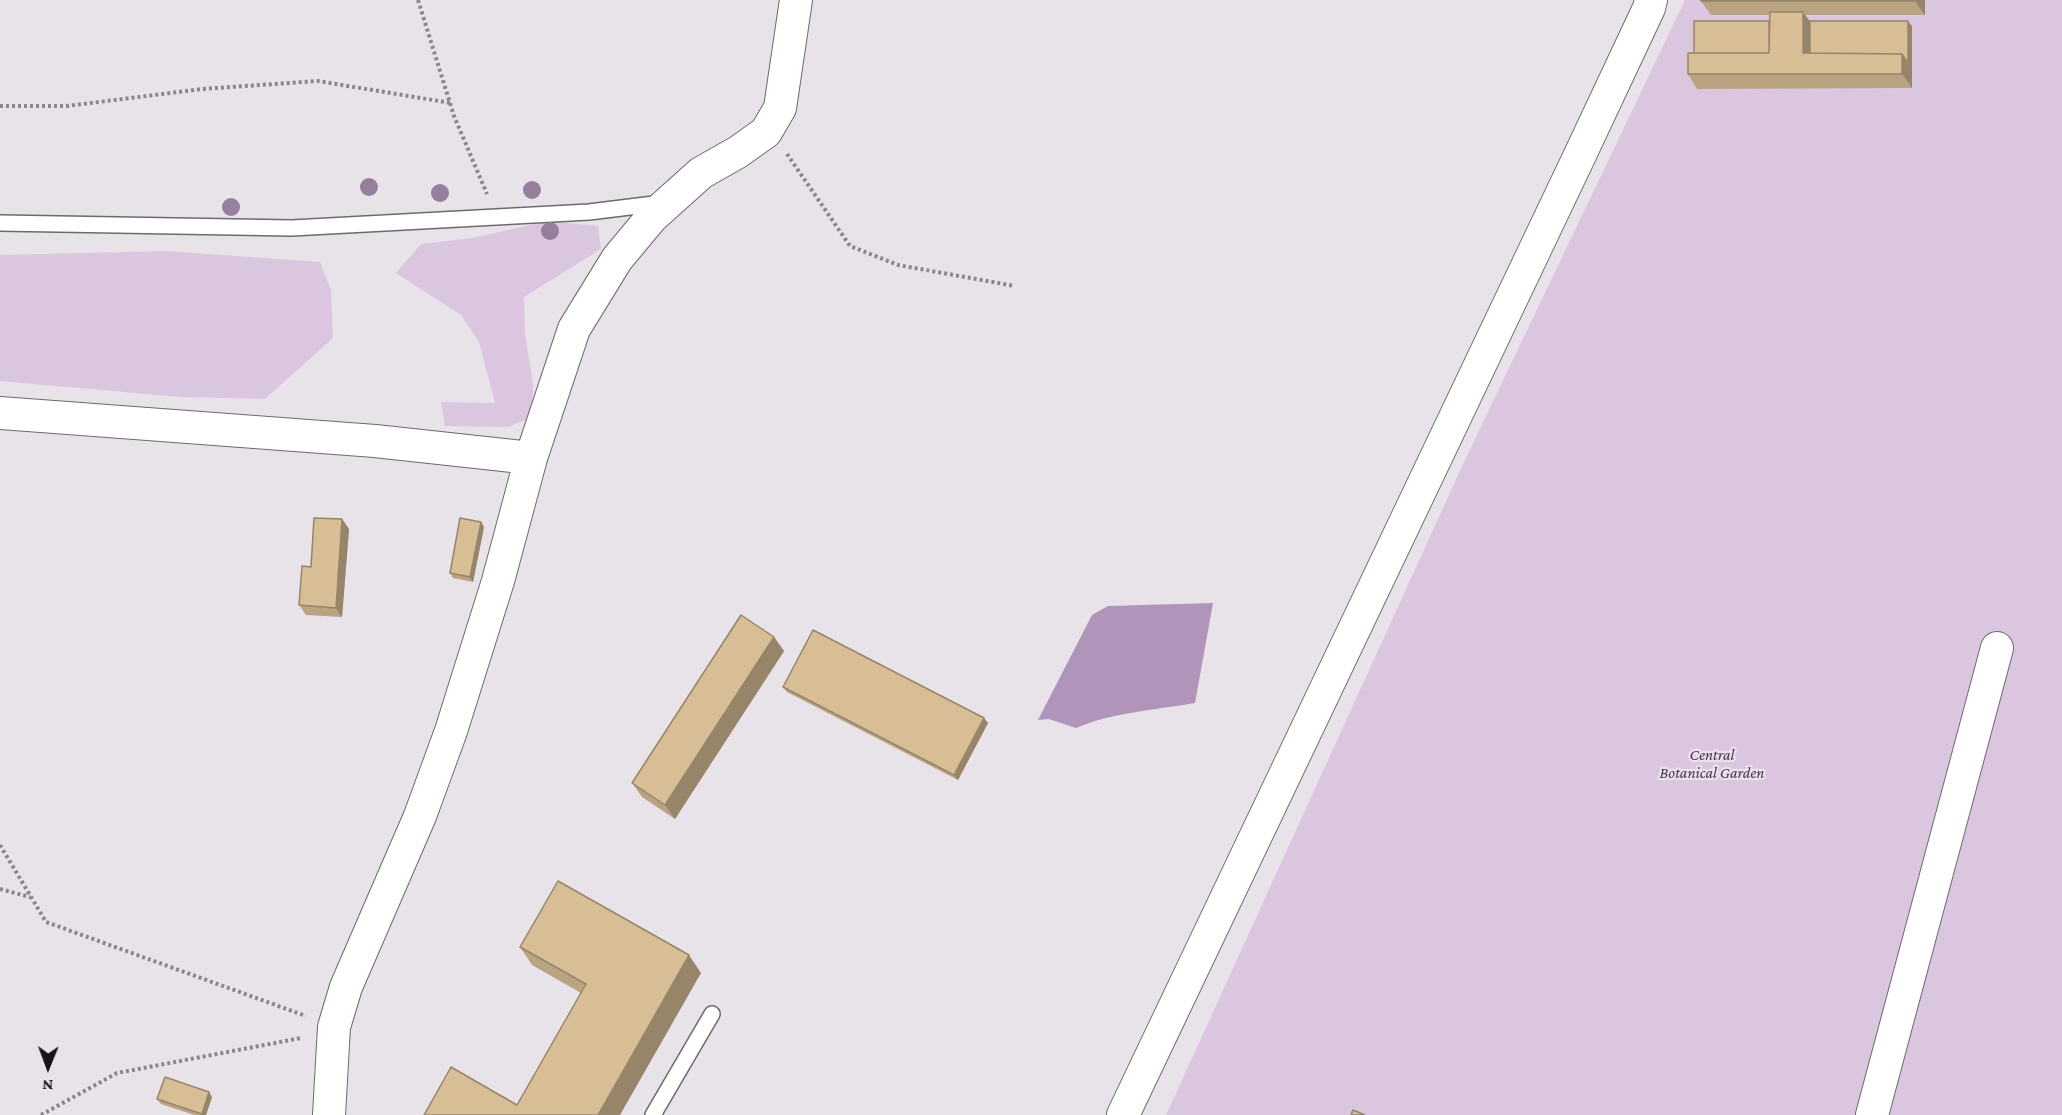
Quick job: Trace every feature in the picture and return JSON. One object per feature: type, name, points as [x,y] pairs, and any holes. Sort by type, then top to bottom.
[{"type":"street","points":[[329,1115],[334,1029],[346,987],[420,816],[451,732],[498,581],[531,458],[574,329],[617,259],[652,217],[701,173],[738,152],[766,132],[780,108],[796,0]]},
{"type":"street","points":[[1123,1115],[1584,147],[1651,0]]},
{"type":"street","points":[[0,413],[375,441],[531,458]]},
{"type":"street","points":[[1872,1115],[1998,648]]},
{"type":"lane","points":[[0,223],[292,228],[589,212],[670,202]]},
{"type":"lane","points":[[653,1115],[712,1014]]},
{"type":"path","points":[[418,0],[451,104],[496,217]]},
{"type":"path","points":[[0,106],[67,106],[202,89],[318,81],[451,104]]},
{"type":"path","points":[[769,127],[850,246],[898,265],[1015,286]]},
{"type":"path","points":[[0,845],[46,921],[334,1029]]},
{"type":"path","points":[[0,889],[31,897]]},
{"type":"path","points":[[41,1115],[117,1073],[334,1029]]},
{"type":"green space","name":"Central Botanical Garden","points":[[1685,0],[2062,0],[2062,1115],[1166,1115],[1464,462]]},
{"type":"green space","points":[[548,221],[598,226],[601,249],[524,297],[525,334],[533,383],[532,417],[508,427],[445,426],[441,402],[495,403],[479,342],[461,315],[396,273],[421,244],[472,238]]},
{"type":"green space","points":[[167,251],[320,262],[331,290],[333,338],[265,399],[180,397],[0,381],[0,255]]},
{"type":"shaded area","points":[[1213,603],[1195,703],[1120,715],[1076,728],[1049,719],[1038,720],[1092,615],[1108,606]]},
{"type":"building","points":[[1915,0],[1915,1],[1701,1]]},
{"type":"building","points":[[1770,12],[1803,12],[1803,53],[1902,54],[1902,74],[1688,74],[1688,53],[1769,53]]},
{"type":"building","points":[[1694,21],[1769,21],[1769,53],[1694,53]]},
{"type":"building","points":[[1810,21],[1908,21],[1908,63],[1902,54],[1810,53]]},
{"type":"building","points":[[314,518],[342,519],[336,608],[299,605],[302,566],[311,567]]},
{"type":"building","points":[[460,518],[481,522],[470,577],[450,573]]},
{"type":"building","points":[[741,615],[774,637],[665,805],[632,783]]},
{"type":"building","points":[[813,630],[984,718],[954,775],[783,687]]},
{"type":"building","points":[[558,881],[689,955],[598,1115],[424,1115],[451,1067],[517,1105],[586,984],[520,947]]},
{"type":"building","points":[[165,1077],[209,1092],[202,1114],[157,1099]]},
{"type":"building","points":[[1353,1110],[1365,1115],[1351,1115]]}]
